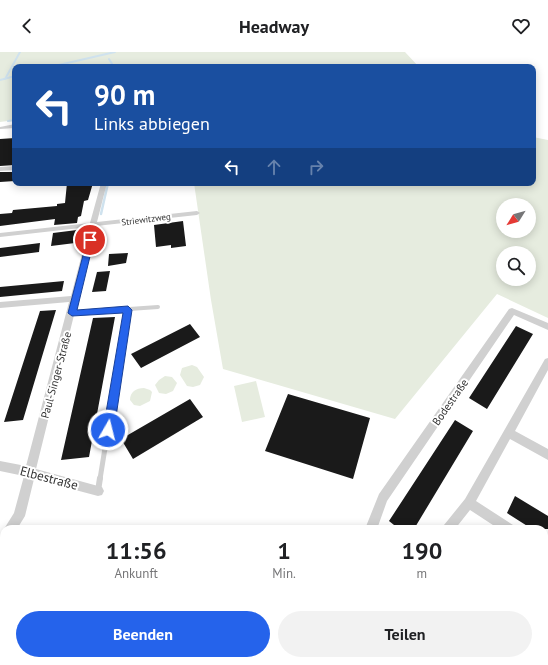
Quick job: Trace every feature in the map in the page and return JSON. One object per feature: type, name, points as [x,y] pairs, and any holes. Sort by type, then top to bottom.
[{"type":"street","points":[[2,128],[12,126]]},
{"type":"street","points":[[0,169],[12,168]]},
{"type":"street","name":"Paul-Singer-Straße","points":[[13,525],[19,516],[103,186]]},
{"type":"street","name":"Striewitzweg","points":[[0,235],[198,213]]},
{"type":"street","points":[[0,305],[75,299]]},
{"type":"street","name":"Bodestraße","points":[[373,525],[383,498],[512,311],[548,327]]},
{"type":"street","points":[[451,525],[469,503],[508,432],[545,377],[548,362]]},
{"type":"street","points":[[508,432],[548,455]]},
{"type":"street","name":"Elbestraße","points":[[0,466],[98,491]]},
{"type":"street","points":[[469,503],[503,525]]},
{"type":"lane","points":[[72,313],[158,308]]},
{"type":"lane","points":[[98,491],[128,310]]},
{"type":"shaded area","points":[[0,52],[405,52],[416,64],[12,64],[12,120],[0,122]]},
{"type":"shaded area","points":[[536,138],[548,140],[548,318],[497,294],[395,419],[223,369],[211,300],[194,186],[536,186]]},
{"type":"shaded area","points":[[192,365],[197,367],[204,377],[200,385],[193,387],[187,386],[180,375],[182,368]]},
{"type":"shaded area","points":[[165,376],[172,377],[177,383],[173,391],[166,394],[159,393],[155,385]]},
{"type":"shaded area","points":[[256,381],[265,417],[242,422],[234,386]]},
{"type":"shaded area","points":[[144,388],[152,392],[150,401],[140,406],[134,405],[130,400],[132,393],[138,389]]},
{"type":"building","points":[[12,138],[12,165],[0,166],[0,139]]},
{"type":"building","points":[[0,172],[12,172],[12,181],[0,182]]},
{"type":"building","points":[[67,186],[92,186],[88,200],[84,201],[81,216],[78,217],[77,223],[54,225],[55,219],[0,226],[0,214],[12,213],[13,210],[57,206],[57,204],[65,203]]},
{"type":"building","points":[[183,221],[186,246],[171,248],[171,245],[156,247],[154,225]]},
{"type":"building","points":[[77,230],[75,243],[51,246],[53,233]]},
{"type":"building","points":[[40,243],[39,252],[0,257],[0,248]]},
{"type":"building","points":[[128,253],[126,263],[108,266],[109,254]]},
{"type":"building","points":[[110,271],[106,291],[92,292],[97,272]]},
{"type":"building","points":[[64,281],[62,291],[0,297],[0,287]]},
{"type":"building","points":[[56,310],[23,420],[4,422],[40,311]]},
{"type":"building","points":[[115,317],[89,457],[61,460],[93,318]]},
{"type":"building","points":[[190,324],[200,337],[141,368],[131,354]]},
{"type":"building","points":[[516,326],[533,334],[487,409],[469,398]]},
{"type":"building","points":[[288,394],[370,418],[353,479],[265,451]]},
{"type":"building","points":[[190,399],[203,417],[133,459],[121,439]]},
{"type":"building","points":[[455,420],[473,431],[416,525],[394,525],[389,521]]},
{"type":"building","points":[[515,496],[548,516],[548,525],[526,525],[507,513]]},
{"type":"waterway","points":[[13,64],[20,52]]},
{"type":"waterway","points":[[63,64],[115,52]]},
{"type":"waterway","points":[[109,59],[112,64]]},
{"type":"waterway","points":[[5,79],[12,66]]},
{"type":"waterway","points":[[5,79],[12,77]]},
{"type":"waterway","points":[[0,80],[5,79]]},
{"type":"waterway","points":[[8,121],[12,120]]},
{"type":"waterway","points":[[101,214],[107,186]]},
{"type":"route","points":[[90,240],[72,313],[128,310],[108,430]]}]
